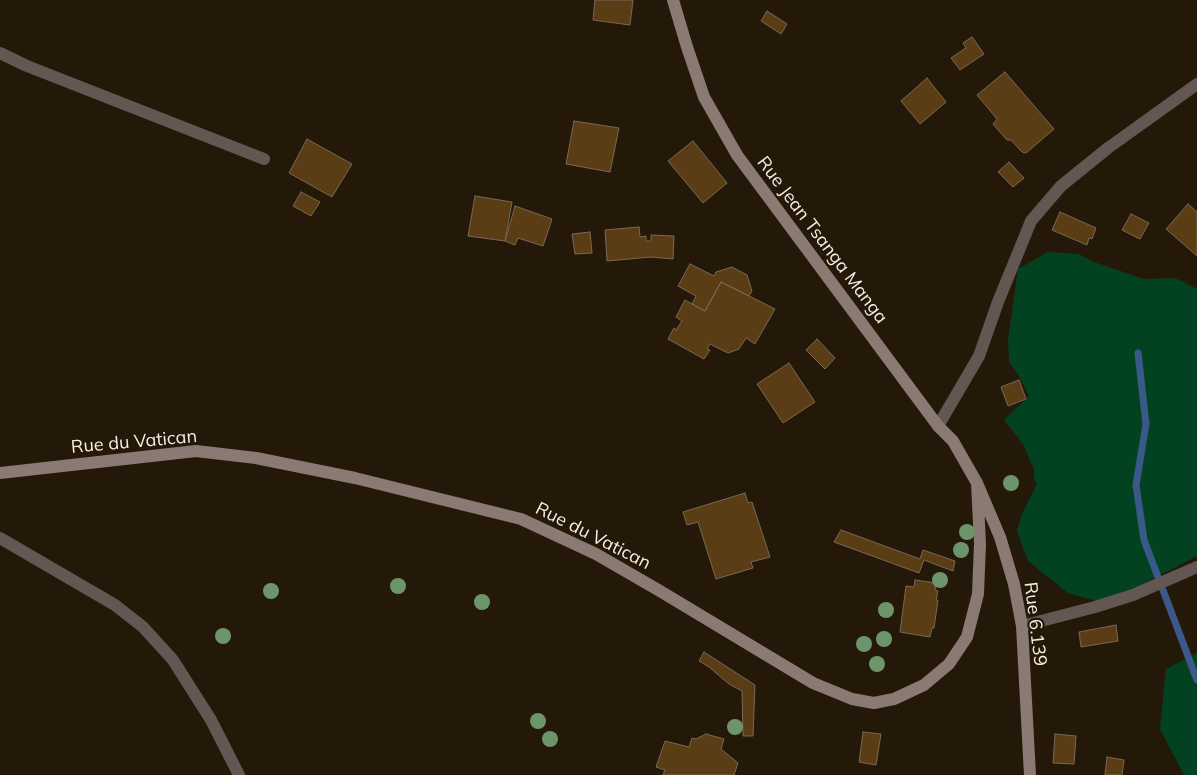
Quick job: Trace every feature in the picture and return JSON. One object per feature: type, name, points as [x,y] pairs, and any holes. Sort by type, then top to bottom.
[{"type":"street","name":"Rue Jean Tsanga Manga","points":[[673,0],[704,97],[738,155],[938,426],[952,441],[977,483]]},
{"type":"street","points":[[0,53],[27,66],[264,159]]},
{"type":"street","points":[[938,426],[979,356],[998,302],[1031,221],[1061,186],[1108,148],[1197,84]]},
{"type":"street","name":"Rue du Vatican","points":[[0,473],[196,451],[256,458],[355,478],[521,519],[596,554],[813,684],[852,699],[874,703],[894,699],[924,685],[949,664],[967,637],[978,594],[980,544],[977,483]]},
{"type":"street","name":"Rue 6.139","points":[[977,483],[1000,537],[1014,584],[1022,626],[1030,775]]},
{"type":"street","points":[[0,538],[108,601],[143,627],[173,660],[210,720],[239,775]]},
{"type":"street","points":[[1022,626],[1133,595],[1197,567]]},
{"type":"green space","points":[[1048,252],[1079,254],[1094,262],[1144,279],[1175,278],[1197,289],[1197,556],[1110,601],[1096,601],[1068,593],[1028,561],[1017,531],[1022,514],[1037,484],[1034,480],[1034,469],[1023,444],[1004,420],[1029,396],[1019,376],[1009,362],[1008,340],[1018,269]]},
{"type":"green space","points":[[1197,653],[1197,775],[1184,775],[1160,729],[1166,669]]},
{"type":"building","points":[[595,0],[633,0],[630,25],[593,20]]},
{"type":"building","points":[[767,11],[787,24],[781,34],[761,21]]},
{"type":"building","points":[[972,37],[984,54],[960,70],[951,58],[966,48],[963,43]]},
{"type":"building","points":[[1005,72],[1054,129],[1026,153],[1022,152],[1011,140],[1007,140],[993,124],[997,119],[977,95]]},
{"type":"building","points":[[927,78],[946,102],[920,124],[901,101]]},
{"type":"building","points":[[574,121],[619,128],[610,172],[566,164]]},
{"type":"building","points":[[307,139],[352,164],[332,197],[289,173]]},
{"type":"building","points":[[693,141],[727,183],[703,203],[668,161]]},
{"type":"building","points":[[1009,162],[1024,178],[1013,187],[998,172]]},
{"type":"building","points":[[301,192],[320,202],[311,216],[293,206]]},
{"type":"building","points":[[475,196],[512,202],[505,241],[468,236]]},
{"type":"building","points":[[1188,204],[1197,212],[1197,256],[1166,229]]},
{"type":"building","points":[[515,206],[552,219],[543,246],[518,238],[515,245],[505,241]]},
{"type":"building","points":[[1060,212],[1096,228],[1092,239],[1089,238],[1087,245],[1052,230]]},
{"type":"building","points":[[1131,214],[1149,223],[1140,239],[1122,230]]},
{"type":"building","points":[[639,227],[640,237],[646,236],[646,241],[651,241],[651,235],[674,236],[673,259],[651,257],[607,261],[605,230]]},
{"type":"building","points":[[590,232],[592,253],[575,254],[572,234]]},
{"type":"building","points":[[690,264],[714,276],[716,272],[732,267],[747,275],[752,291],[749,296],[721,282],[705,311],[692,304],[696,296],[678,286]]},
{"type":"building","points":[[721,282],[775,309],[755,344],[746,338],[739,349],[728,353],[710,344],[707,349],[710,350],[704,359],[668,339],[674,328],[676,330],[682,321],[676,317],[685,300],[705,311]]},
{"type":"building","points":[[817,339],[835,358],[825,369],[806,350]]},
{"type":"building","points":[[789,363],[815,402],[783,423],[757,384]]},
{"type":"building","points":[[1019,380],[1026,399],[1008,406],[1001,387]]},
{"type":"building","points":[[745,493],[748,503],[752,502],[770,557],[751,562],[753,568],[716,579],[698,522],[687,525],[683,512]]},
{"type":"building","points":[[841,530],[920,559],[923,550],[955,561],[953,571],[924,560],[919,573],[834,542]]},
{"type":"building","points":[[915,580],[936,583],[935,590],[938,591],[936,600],[938,600],[934,628],[932,628],[930,637],[900,632],[906,586],[914,587]]},
{"type":"building","points":[[1116,625],[1118,641],[1081,647],[1079,632]]},
{"type":"building","points":[[704,652],[755,685],[753,736],[743,736],[742,691],[729,684],[699,661]]},
{"type":"building","points":[[863,732],[881,734],[876,765],[859,762]]},
{"type":"building","points":[[706,734],[724,739],[721,749],[738,763],[734,775],[663,775],[665,770],[656,767],[665,741],[689,747],[692,738],[696,739]]},
{"type":"building","points":[[1055,734],[1076,736],[1074,764],[1053,763]]},
{"type":"building","points":[[1107,757],[1124,760],[1122,775],[1105,775]]},
{"type":"waterway","points":[[1138,353],[1146,424],[1136,485],[1144,540],[1197,680]]}]
